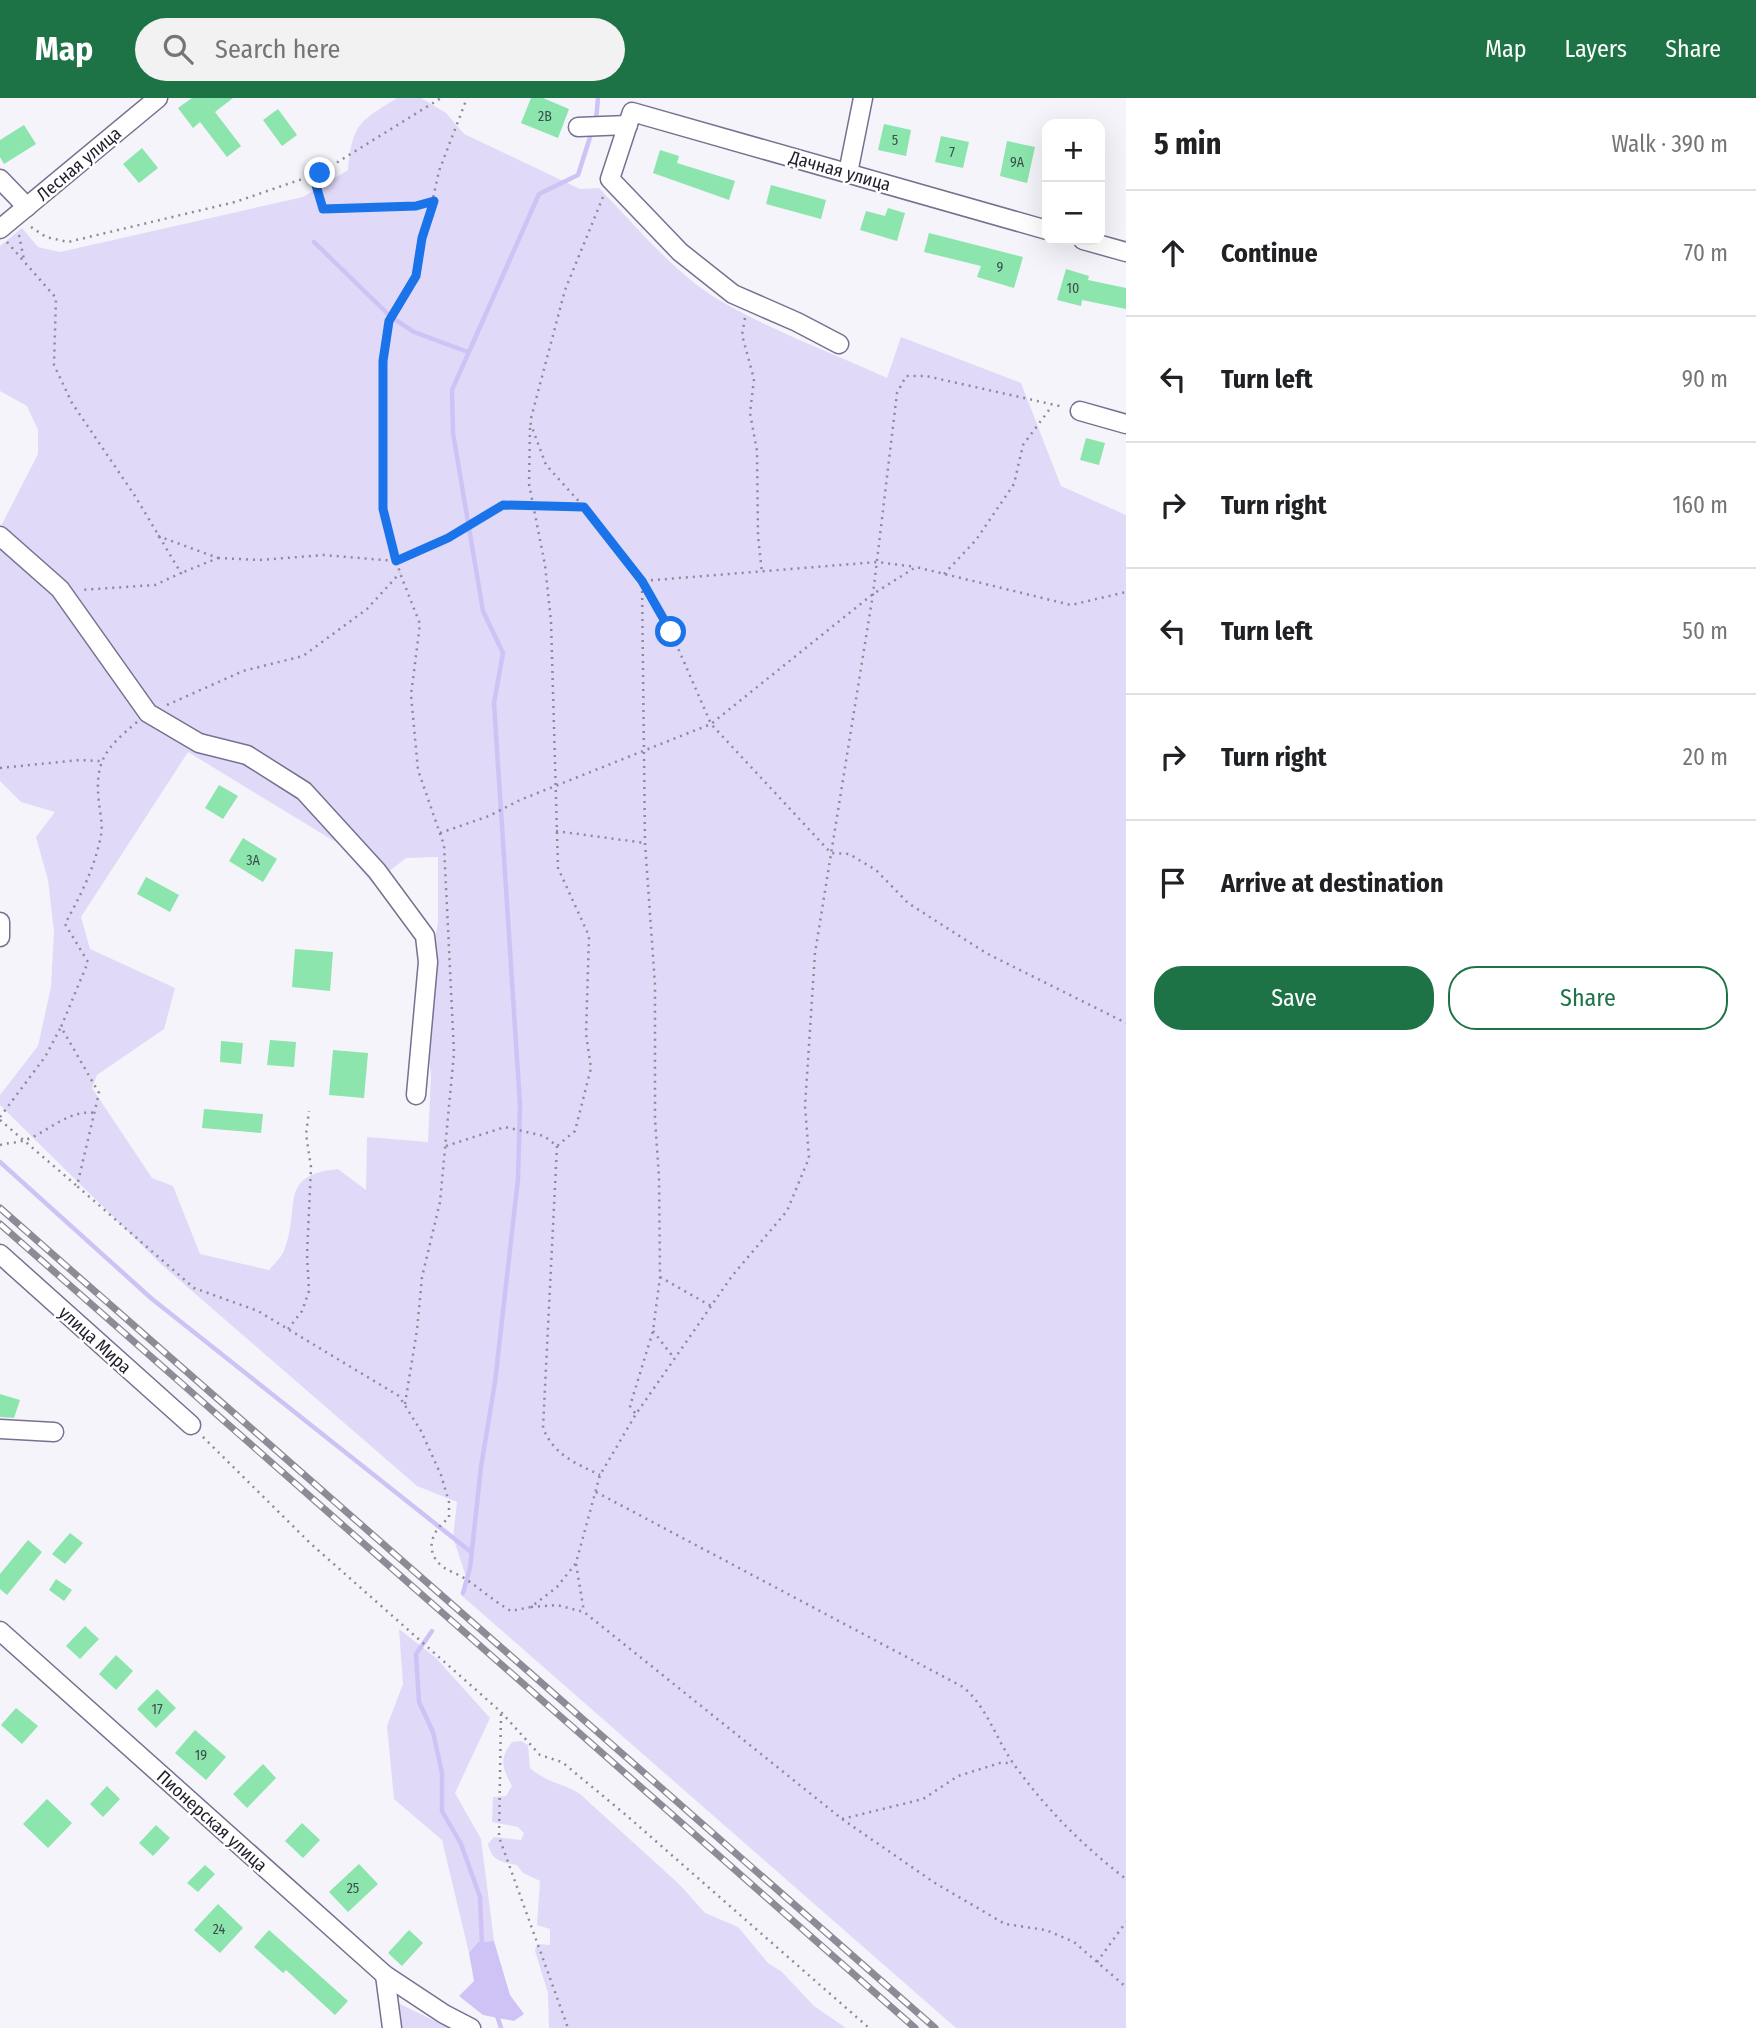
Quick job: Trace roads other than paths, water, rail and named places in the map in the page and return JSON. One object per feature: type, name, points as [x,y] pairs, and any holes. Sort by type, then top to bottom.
[{"type":"street","name":"Лесная улица","points":[[0,229],[159,98]]},
{"type":"street","points":[[848,173],[863,98]]},
{"type":"street","points":[[630,118],[610,179],[680,252],[733,294],[839,344]]},
{"type":"street","name":"Дачная улица","points":[[578,127],[630,118],[848,173],[1042,229]]},
{"type":"street","points":[[0,179],[21,212]]},
{"type":"street","points":[[1101,245],[1126,252]]},
{"type":"street","points":[[1080,411],[1126,424]]},
{"type":"street","points":[[0,536],[60,589],[148,713],[199,743],[247,755],[304,791],[377,871],[425,936],[428,962],[416,1095]]},
{"type":"street","points":[[0,922],[0,937]]},
{"type":"street","name":"улица Мира","points":[[0,1254],[191,1425]]},
{"type":"street","points":[[0,1429],[54,1432]]},
{"type":"street","name":"Пионерская улица","points":[[0,1631],[385,1975],[471,2028]]},
{"type":"street","points":[[385,1975],[392,2028]]},
{"type":"waterway","points":[[596,121],[598,98]]},
{"type":"waterway","points":[[463,1593],[470,1568],[481,1467],[495,1382],[518,1179],[520,1105],[494,703],[503,653],[483,611],[453,433],[452,390],[539,194],[578,175],[592,131]]},
{"type":"waterway","points":[[314,242],[391,317],[414,332],[468,352]]},
{"type":"waterway","points":[[0,1162],[152,1299],[471,1552]]},
{"type":"waterway","points":[[432,1631],[416,1654],[419,1702],[433,1732],[442,1773],[442,1811],[461,1844],[480,1897],[482,1945]]},
{"type":"waterway","points":[[496,2012],[501,2028]]},
{"type":"railway","points":[[0,1208],[935,2028]]},
{"type":"railway","points":[[0,1224],[915,2028]]}]
